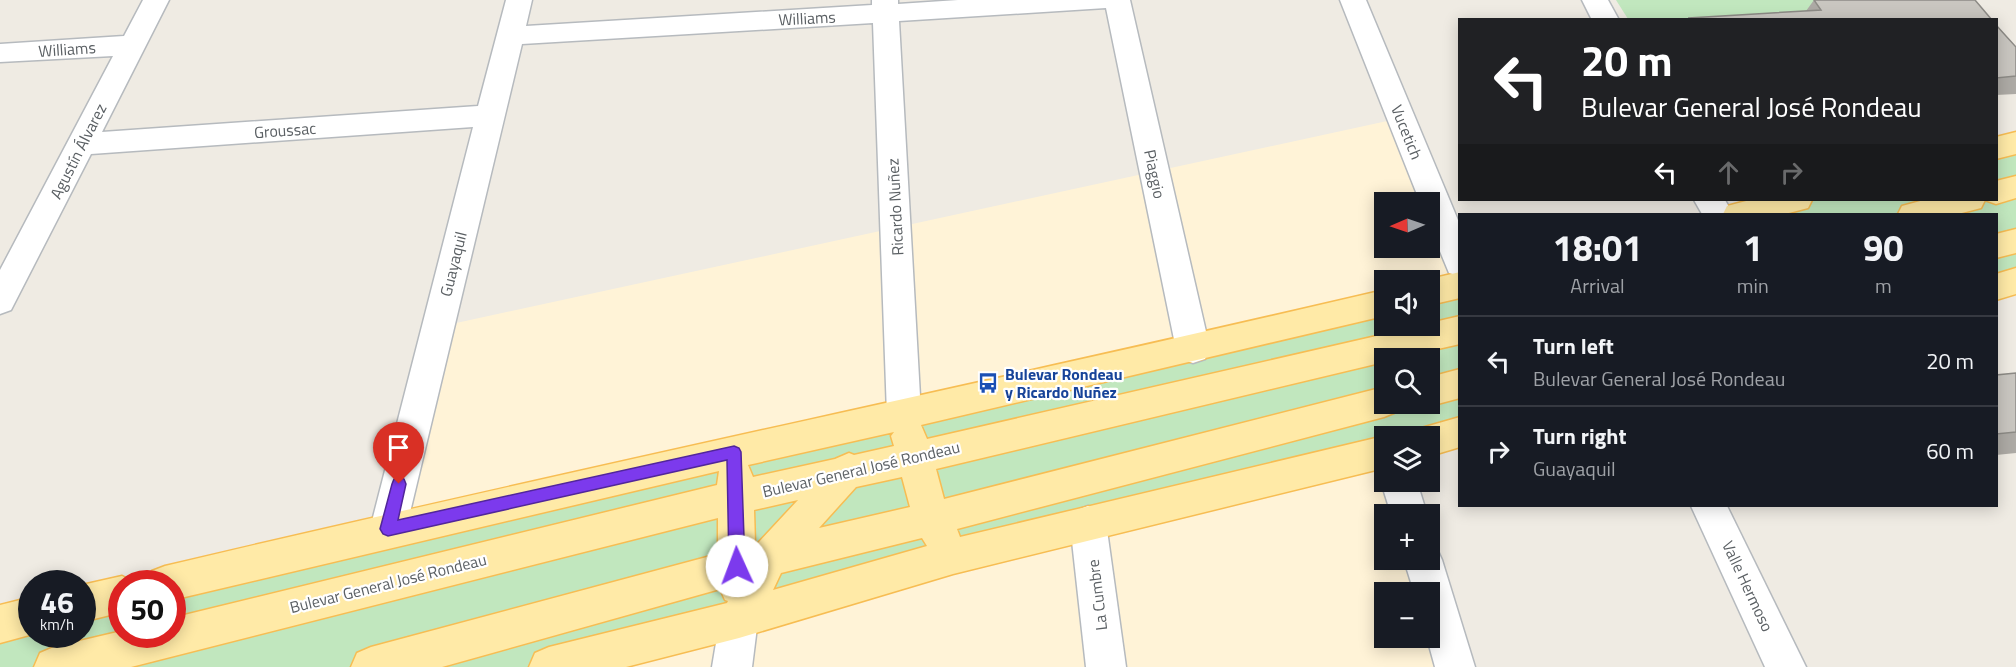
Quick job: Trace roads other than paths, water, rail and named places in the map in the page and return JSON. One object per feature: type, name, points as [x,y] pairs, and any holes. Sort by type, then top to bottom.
[{"type":"main road","points":[[1998,148],[2016,143]]},
{"type":"main road","points":[[1998,192],[2016,187]]},
{"type":"main road","points":[[1742,213],[1793,201]]},
{"type":"main road","points":[[1917,213],[1966,201]]},
{"type":"main road","points":[[1998,246],[2016,241]]},
{"type":"main road","points":[[1998,286],[2016,281]]},
{"type":"main road","points":[[1440,290],[1458,285]]},
{"type":"main road","points":[[1440,304],[1458,303]]},
{"type":"main road","points":[[186,579],[388,529],[1374,307]]},
{"type":"main road","name":"Bulevar General José Rondeau","points":[[54,667],[735,496],[914,458],[1458,330]]},
{"type":"main road","points":[[1440,388],[1458,384]]},
{"type":"main road","points":[[371,667],[753,562],[931,519],[1374,405]]},
{"type":"main road","points":[[904,414],[931,519],[953,556]]},
{"type":"main road","points":[[753,562],[904,414]]},
{"type":"main road","points":[[1440,437],[1458,433]]},
{"type":"main road","points":[[734,452],[735,496],[753,562],[739,619]]},
{"type":"main road","points":[[549,667],[739,619],[953,556],[1374,454]]},
{"type":"main road","points":[[0,624],[18,620]]},
{"type":"street","name":"Agustín Álvarez","points":[[0,301],[156,0]]},
{"type":"street","name":"Guayaquil","points":[[388,529],[519,0]]},
{"type":"street","name":"Williams","points":[[510,36],[885,7],[1104,0]]},
{"type":"street","name":"Piaggio","points":[[1118,0],[1193,349]]},
{"type":"street","name":"Vucetich","points":[[1353,0],[1458,259]]},
{"type":"street","points":[[1595,0],[1605,18]]},
{"type":"street","name":"Ricardo Nuñez","points":[[885,7],[904,414]]},
{"type":"street","name":"Williams","points":[[0,53],[133,45]]},
{"type":"street","name":"Groussac","points":[[82,144],[489,116]]},
{"type":"street","name":"Valle Hermoso","points":[[1709,507],[1786,667]]},
{"type":"street","name":"La Cumbre","points":[[1088,523],[1106,667]]},
{"type":"street","points":[[1426,570],[1455,667]]},
{"type":"street","points":[[732,667],[739,619]]},
{"type":"place","name":"Bulevar Rondeau y Ricardo Nuñez","points":[[988,383]]}]
